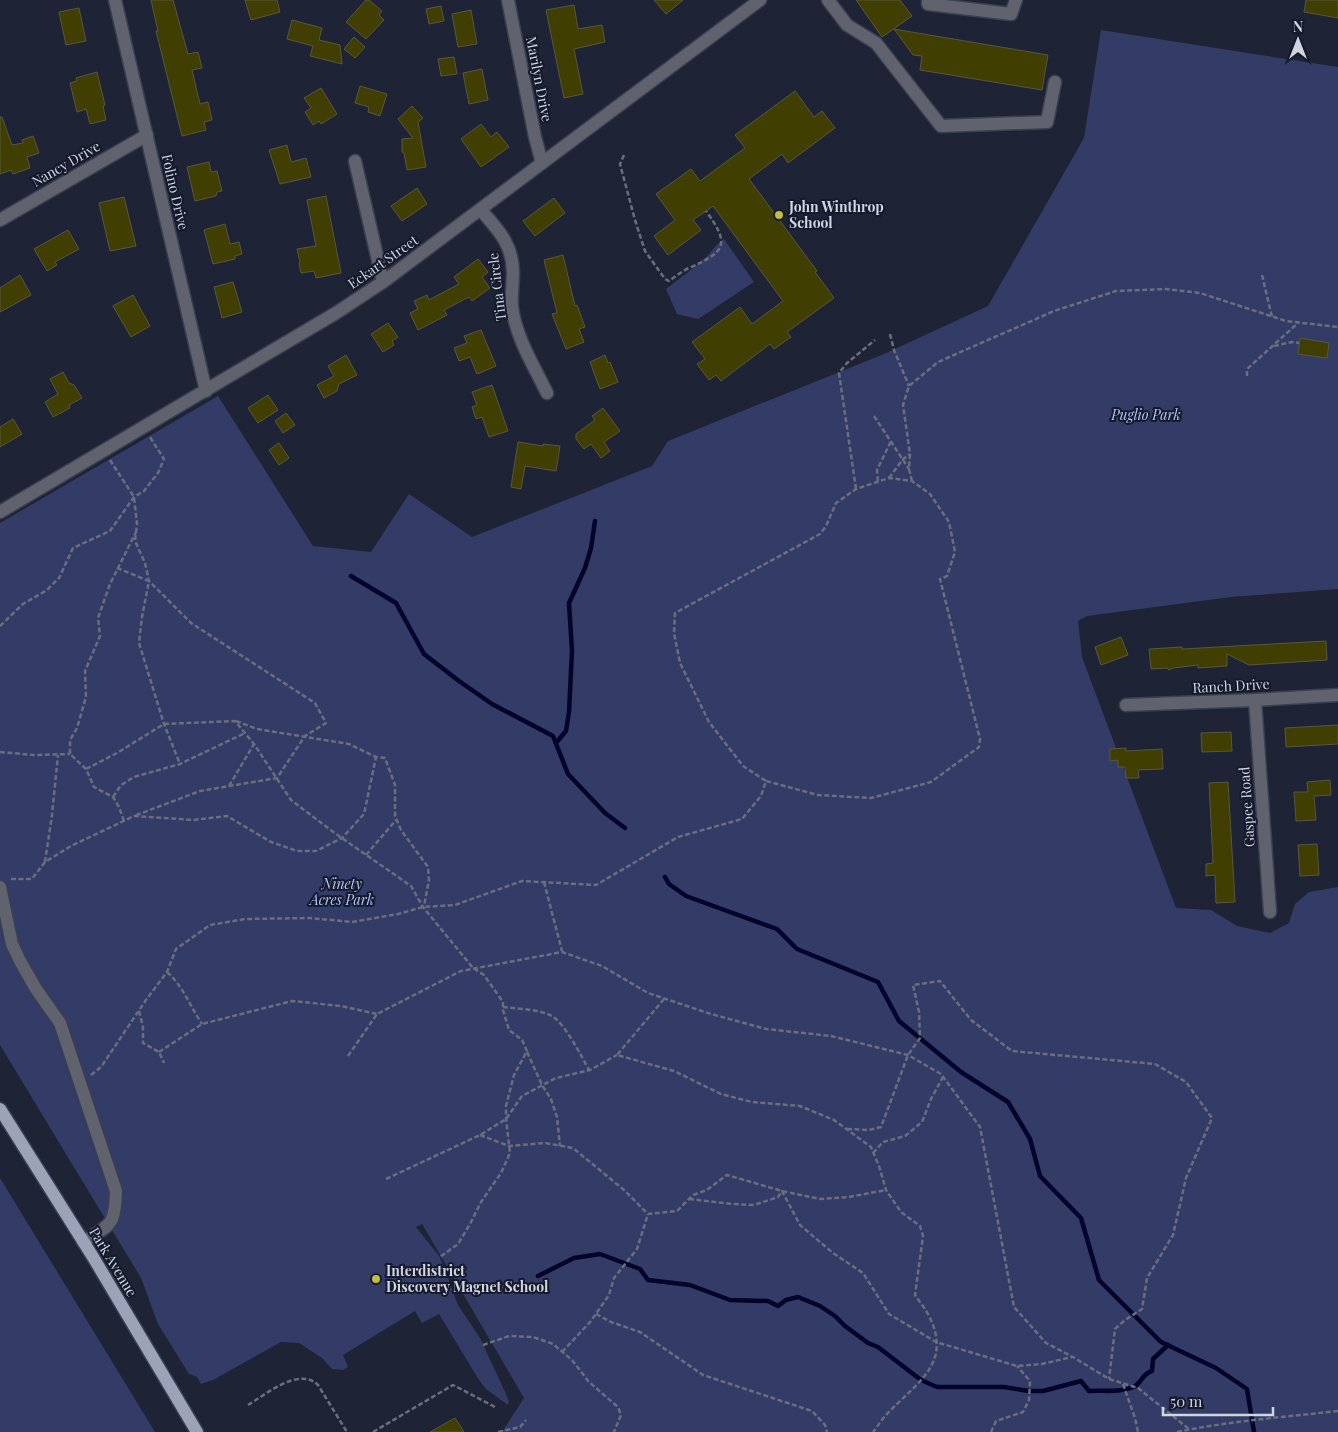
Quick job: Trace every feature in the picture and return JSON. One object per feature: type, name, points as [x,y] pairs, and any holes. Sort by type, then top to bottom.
[{"type":"main road","name":"Park Avenue","points":[[0,1108],[197,1432]]},
{"type":"street","name":"Folino Drive","points":[[115,0],[206,391]]},
{"type":"street","name":"Marilyn Drive","points":[[508,0],[535,137],[542,163]]},
{"type":"street","name":"Eckart Street","points":[[0,512],[336,313],[383,282],[760,0]]},
{"type":"street","points":[[828,0],[847,25],[876,43],[941,126],[1047,122],[1055,82]]},
{"type":"street","points":[[928,2],[1011,14],[1016,0]]},
{"type":"street","name":"Nancy Drive","points":[[0,220],[147,135]]},
{"type":"street","points":[[355,161],[383,282]]},
{"type":"street","name":"Tina Circle","points":[[481,210],[504,237],[509,246],[513,270],[512,307],[521,339],[547,393]]},
{"type":"street","name":"Ranch Drive","points":[[1126,705],[1255,700],[1338,694]]},
{"type":"street","name":"Gaspee Road","points":[[1255,700],[1270,912]]},
{"type":"street","points":[[4,883],[12,944],[36,990],[60,1023],[116,1191],[116,1209],[110,1225],[83,1242]]},
{"type":"path","points":[[624,155],[620,164],[645,251],[665,280],[669,281],[689,268],[710,259],[720,248],[718,228],[706,211]]},
{"type":"path","points":[[1262,275],[1272,317]]},
{"type":"path","points":[[909,469],[910,454],[903,405],[909,386],[938,362],[1054,311],[1116,291],[1166,288],[1200,294],[1286,322],[1338,327]]},
{"type":"path","points":[[1247,376],[1247,369],[1298,323]]},
{"type":"path","points":[[890,334],[894,350],[909,386]]},
{"type":"path","points":[[856,489],[839,373],[847,362],[875,340]]},
{"type":"path","points":[[1272,346],[1292,342],[1299,343]]},
{"type":"path","points":[[874,416],[909,469],[912,481]]},
{"type":"path","points":[[0,626],[23,604],[47,590],[59,578],[73,548],[110,530],[134,497],[144,491],[158,473],[164,459],[144,427]]},
{"type":"path","points":[[878,481],[877,470],[891,441]]},
{"type":"path","points":[[104,451],[134,497],[135,541],[145,563],[149,581],[139,643],[164,724],[180,764]]},
{"type":"path","points":[[889,478],[903,459],[910,454]]},
{"type":"path","points":[[889,478],[912,481],[930,494],[949,522],[955,552],[947,576],[940,579],[980,739],[979,747],[931,782],[871,798],[818,795],[766,781],[744,766],[709,722],[680,664],[674,633],[675,613],[820,534],[826,526],[836,502],[856,489],[889,478]]},
{"type":"path","points":[[124,821],[113,797],[94,787],[86,769],[70,754],[70,740],[77,728],[86,697],[85,671],[100,636],[98,618],[110,584],[136,531]]},
{"type":"path","points":[[4,883],[32,879],[44,862],[71,846],[134,816],[200,791],[277,778],[305,736],[326,723],[315,703],[191,623],[149,581],[117,568]]},
{"type":"path","points":[[86,769],[117,753],[164,724],[235,721],[257,729],[349,744],[376,757],[385,758],[396,785],[396,820],[428,867],[429,880],[424,907]]},
{"type":"path","points":[[235,721],[254,744],[291,800],[411,886],[424,907],[473,968],[484,976],[503,1002],[509,1030],[522,1040],[542,1085],[551,1099],[557,1117],[560,1146]]},
{"type":"path","points":[[113,797],[120,785],[134,777],[180,764],[245,733]]},
{"type":"path","points":[[229,786],[254,744]]},
{"type":"path","points":[[0,752],[34,755],[70,754]]},
{"type":"path","points":[[44,862],[52,815],[58,755]]},
{"type":"path","points":[[134,816],[192,820],[227,816],[271,842],[297,851],[316,851],[342,838],[364,814],[376,757]]},
{"type":"path","points":[[81,1084],[101,1067],[167,972],[176,949],[210,925],[245,919],[310,918],[352,922],[398,914],[424,907],[455,905],[522,881],[596,885],[678,837],[742,819],[761,796],[766,781]]},
{"type":"path","points":[[366,855],[396,820]]},
{"type":"path","points":[[544,882],[562,952]]},
{"type":"path","points":[[348,1056],[377,1014],[461,970],[562,952],[602,966],[648,993],[664,999],[766,1029],[831,1036],[908,1055],[943,1077],[980,1127],[1014,1307],[1046,1343],[1074,1357],[1109,1379],[1138,1388],[1189,1430]]},
{"type":"path","points":[[167,972],[178,982],[202,1024]]},
{"type":"path","points":[[847,1129],[869,1130],[882,1127],[908,1055],[920,1038],[919,1012],[913,985],[940,981],[971,1020],[1012,1051],[1154,1064],[1186,1082],[1212,1118],[1186,1178],[1173,1235],[1148,1278],[1142,1309],[1115,1329],[1109,1379]]},
{"type":"path","points":[[386,1179],[480,1135],[506,1119],[522,1096],[542,1085],[556,1078],[590,1070],[617,1055],[664,999]]},
{"type":"path","points":[[159,1052],[202,1024],[292,1001],[341,1006],[377,1014]]},
{"type":"path","points":[[503,1007],[552,1016],[574,1042],[590,1070]]},
{"type":"path","points":[[139,1011],[143,1027],[143,1043],[159,1052],[164,1063]]},
{"type":"path","points":[[440,1257],[458,1244],[481,1202],[501,1173],[510,1153],[506,1106],[514,1075],[527,1051]]},
{"type":"path","points":[[617,1055],[674,1071],[721,1094],[752,1102],[800,1106],[834,1120],[871,1148],[886,1190],[901,1212],[920,1226],[923,1236],[915,1295],[928,1315],[936,1342],[936,1356],[926,1376],[886,1415],[873,1432]]},
{"type":"path","points":[[873,1153],[883,1142],[905,1136],[922,1122],[931,1098],[943,1077]]},
{"type":"path","points":[[480,1135],[509,1146],[545,1143],[573,1148],[624,1190],[648,1214]]},
{"type":"path","points":[[648,1214],[677,1211],[693,1195],[706,1190],[727,1175],[782,1191],[820,1199],[849,1197],[886,1190]]},
{"type":"path","points":[[782,1191],[800,1225],[833,1253],[863,1274],[889,1314],[936,1342],[1017,1366],[1042,1364],[1074,1357]]},
{"type":"path","points":[[689,1199],[754,1205],[778,1197],[782,1191]]},
{"type":"path","points":[[562,1352],[596,1314],[609,1295],[614,1278],[637,1249],[648,1214]]},
{"type":"path","points":[[596,1314],[611,1322],[640,1332],[678,1360],[703,1375],[812,1411],[826,1425],[828,1432]]},
{"type":"path","points":[[483,1345],[509,1336],[534,1337],[553,1344],[572,1360],[589,1382],[618,1407],[621,1416],[614,1432]]},
{"type":"path","points":[[991,1432],[996,1421],[1023,1412],[1029,1400],[1030,1381],[1017,1366]]},
{"type":"path","points":[[248,1405],[294,1379],[306,1378],[318,1384],[347,1432]]},
{"type":"path","points":[[1123,1383],[1138,1432]]},
{"type":"path","points":[[373,1432],[453,1385],[497,1408]]},
{"type":"path","points":[[1177,1432],[1243,1420],[1264,1420],[1338,1411]]},
{"type":"path","points":[[498,1432],[520,1427],[526,1420]]},
{"type":"green space","name":"Ninety Acres Park","points":[[1101,30],[1338,67],[1338,589],[1231,597],[1087,616],[1078,621],[1082,657],[1176,908],[1211,910],[1237,926],[1270,933],[1289,923],[1295,904],[1309,892],[1338,887],[1338,1432],[502,1432],[524,1398],[422,1224],[416,1227],[440,1257],[458,1305],[480,1338],[509,1401],[508,1405],[486,1389],[479,1380],[439,1314],[422,1323],[415,1311],[343,1355],[348,1367],[343,1370],[332,1369],[322,1358],[299,1343],[281,1342],[213,1380],[201,1384],[197,1377],[189,1374],[158,1324],[141,1278],[0,1045],[0,523],[218,396],[313,546],[371,552],[409,494],[472,537],[652,466],[668,441],[884,354],[988,306],[1084,138]]},
{"type":"green space","points":[[724,239],[754,282],[698,319],[677,314],[666,289],[707,256]]},
{"type":"green space","points":[[0,1178],[155,1432],[0,1432]]},
{"type":"building","points":[[151,0],[173,0],[188,54],[198,52],[202,68],[192,70],[200,104],[208,102],[212,120],[204,122],[206,130],[182,136],[156,31],[158,31]]},
{"type":"building","points":[[245,0],[277,0],[280,12],[251,20]]},
{"type":"building","points":[[366,0],[369,0],[382,11],[379,15],[384,20],[366,39],[346,22]]},
{"type":"building","points":[[654,0],[683,0],[666,14]]},
{"type":"building","points":[[856,0],[900,0],[912,16],[882,37]]},
{"type":"building","points":[[1306,0],[1338,0],[1338,18],[1304,12]]},
{"type":"building","points":[[574,5],[578,29],[602,25],[605,42],[574,49],[583,94],[564,98],[546,10]]},
{"type":"building","points":[[441,6],[444,21],[429,24],[426,9]]},
{"type":"building","points":[[79,8],[86,41],[66,45],[59,12]]},
{"type":"building","points":[[471,10],[477,44],[458,47],[452,14]]},
{"type":"building","points":[[292,20],[322,28],[319,40],[340,45],[342,64],[310,56],[313,46],[287,39]]},
{"type":"building","points":[[894,29],[1048,55],[1042,90],[920,70],[922,56],[913,55]]},
{"type":"building","points":[[354,37],[365,47],[355,58],[344,49]]},
{"type":"building","points":[[454,57],[457,74],[441,76],[438,59]]},
{"type":"building","points":[[482,69],[488,100],[469,104],[463,73]]},
{"type":"building","points":[[97,72],[105,105],[103,106],[106,120],[90,124],[86,109],[77,112],[70,83],[77,81],[76,78]]},
{"type":"building","points":[[360,86],[387,94],[380,116],[368,112],[369,107],[355,103]]},
{"type":"building","points":[[321,88],[337,114],[321,124],[319,121],[313,125],[305,112],[311,108],[304,98]]},
{"type":"building","points":[[795,91],[814,117],[822,111],[835,128],[788,163],[782,154],[749,179],[817,271],[815,272],[834,298],[787,332],[791,337],[774,349],[770,344],[721,381],[716,375],[709,380],[697,364],[705,359],[692,342],[740,307],[752,324],[783,301],[713,206],[693,220],[701,230],[668,255],[654,236],[675,220],[656,194],[691,169],[700,181],[745,148],[735,135]]},
{"type":"building","points":[[412,106],[423,118],[418,122],[426,167],[407,170],[404,153],[402,152],[402,139],[413,138],[398,119]]},
{"type":"building","points":[[0,117],[2,117],[12,145],[23,143],[22,140],[33,136],[39,153],[27,157],[30,168],[13,174],[11,170],[0,174]]},
{"type":"building","points":[[481,124],[491,137],[497,132],[509,147],[481,167],[461,139]]},
{"type":"building","points":[[287,145],[291,162],[306,158],[311,177],[280,184],[269,150]]},
{"type":"building","points":[[209,162],[211,172],[217,171],[222,191],[217,192],[216,196],[195,201],[187,167]]},
{"type":"building","points":[[417,188],[427,204],[402,221],[391,206]]},
{"type":"building","points":[[326,196],[341,273],[316,278],[314,271],[301,273],[297,249],[316,246],[307,200]]},
{"type":"building","points":[[124,197],[136,246],[110,251],[99,203]]},
{"type":"building","points":[[554,198],[565,213],[535,236],[523,221]]},
{"type":"building","points":[[225,224],[230,244],[239,242],[242,254],[235,256],[235,259],[213,264],[204,230]]},
{"type":"building","points":[[68,230],[79,249],[55,262],[57,265],[47,271],[34,249]]},
{"type":"building","points":[[563,255],[575,306],[577,305],[585,327],[579,329],[584,342],[566,349],[552,314],[557,313],[544,260]]},
{"type":"building","points":[[478,259],[488,272],[482,277],[490,288],[472,301],[469,297],[444,310],[447,315],[418,330],[410,313],[418,309],[414,301],[427,295],[429,300],[459,284],[454,277]]},
{"type":"building","points":[[20,275],[31,295],[0,312],[0,288]]},
{"type":"building","points":[[233,282],[242,312],[222,318],[214,287]]},
{"type":"building","points":[[133,295],[150,326],[131,337],[113,306]]},
{"type":"building","points":[[388,323],[398,337],[392,341],[394,345],[383,352],[371,334]]},
{"type":"building","points":[[481,330],[496,366],[477,374],[470,357],[459,361],[454,348],[467,343],[464,336]]},
{"type":"building","points":[[1300,338],[1329,343],[1327,358],[1298,354]]},
{"type":"building","points":[[346,355],[357,375],[339,384],[337,391],[324,398],[317,385],[334,376],[328,366]]},
{"type":"building","points":[[605,355],[618,382],[600,389],[590,362]]},
{"type":"building","points":[[63,372],[69,383],[74,385],[82,398],[69,405],[70,408],[53,417],[45,402],[58,394],[50,379]]},
{"type":"building","points":[[492,385],[508,431],[489,437],[482,417],[476,419],[472,407],[477,405],[472,392]]},
{"type":"building","points":[[268,395],[278,410],[258,423],[248,408]]},
{"type":"building","points":[[603,408],[620,431],[604,442],[610,451],[601,458],[591,444],[584,449],[576,439],[576,434],[595,420],[592,416]]},
{"type":"building","points":[[286,413],[295,425],[283,433],[275,421]]},
{"type":"building","points":[[13,419],[22,434],[0,447],[0,427]]},
{"type":"building","points":[[518,442],[543,446],[543,444],[560,446],[556,471],[525,466],[521,489],[511,487]]},
{"type":"building","points":[[279,443],[289,458],[279,465],[269,450]]},
{"type":"building","points":[[1121,637],[1128,655],[1101,665],[1095,647]]},
{"type":"building","points":[[1326,641],[1327,660],[1249,665],[1227,654],[1227,666],[1198,668],[1198,665],[1169,670],[1167,668],[1151,669],[1149,649]]},
{"type":"building","points":[[1338,725],[1338,744],[1286,747],[1285,728]]},
{"type":"building","points":[[1231,732],[1232,751],[1202,752],[1201,733]]},
{"type":"building","points":[[1126,748],[1126,751],[1162,749],[1163,769],[1138,770],[1139,778],[1126,778],[1125,767],[1118,767],[1118,760],[1110,761],[1110,749]]},
{"type":"building","points":[[1330,780],[1331,795],[1314,796],[1316,820],[1296,821],[1294,792],[1308,792],[1307,782]]},
{"type":"building","points":[[1228,782],[1235,902],[1216,903],[1215,875],[1206,876],[1206,864],[1213,863],[1209,783]]},
{"type":"building","points":[[1317,844],[1319,875],[1300,876],[1298,845]]},
{"type":"building","points":[[455,1418],[464,1432],[430,1432]]},
{"type":"waterway","points":[[556,743],[566,731],[569,712],[572,651],[569,603],[585,568],[591,548],[595,521]]},
{"type":"waterway","points":[[351,576],[396,603],[424,654],[492,704],[553,736],[568,774],[605,813],[625,828]]},
{"type":"waterway","points":[[665,877],[669,884],[686,896],[777,929],[797,949],[878,982],[899,1021],[961,1072],[1008,1102],[1030,1139],[1040,1176],[1081,1218],[1099,1280],[1161,1342],[1216,1368],[1247,1389],[1254,1432]]},
{"type":"waterway","points":[[538,1276],[574,1258],[600,1254],[640,1269],[648,1280],[690,1285],[730,1300],[768,1301],[778,1306],[786,1300],[798,1297],[820,1306],[921,1380],[937,1387],[1004,1387],[1043,1391],[1081,1381],[1089,1391],[1123,1390],[1134,1387],[1146,1374],[1152,1371],[1153,1359],[1168,1345]]},
{"type":"place","name":"John Winthrop School","points":[[779,215]]},
{"type":"place","name":"Interdistrict Discovery Magnet School","points":[[376,1279]]},
{"type":"park label","name":"Puglio Park","points":[[1146,415]]}]
